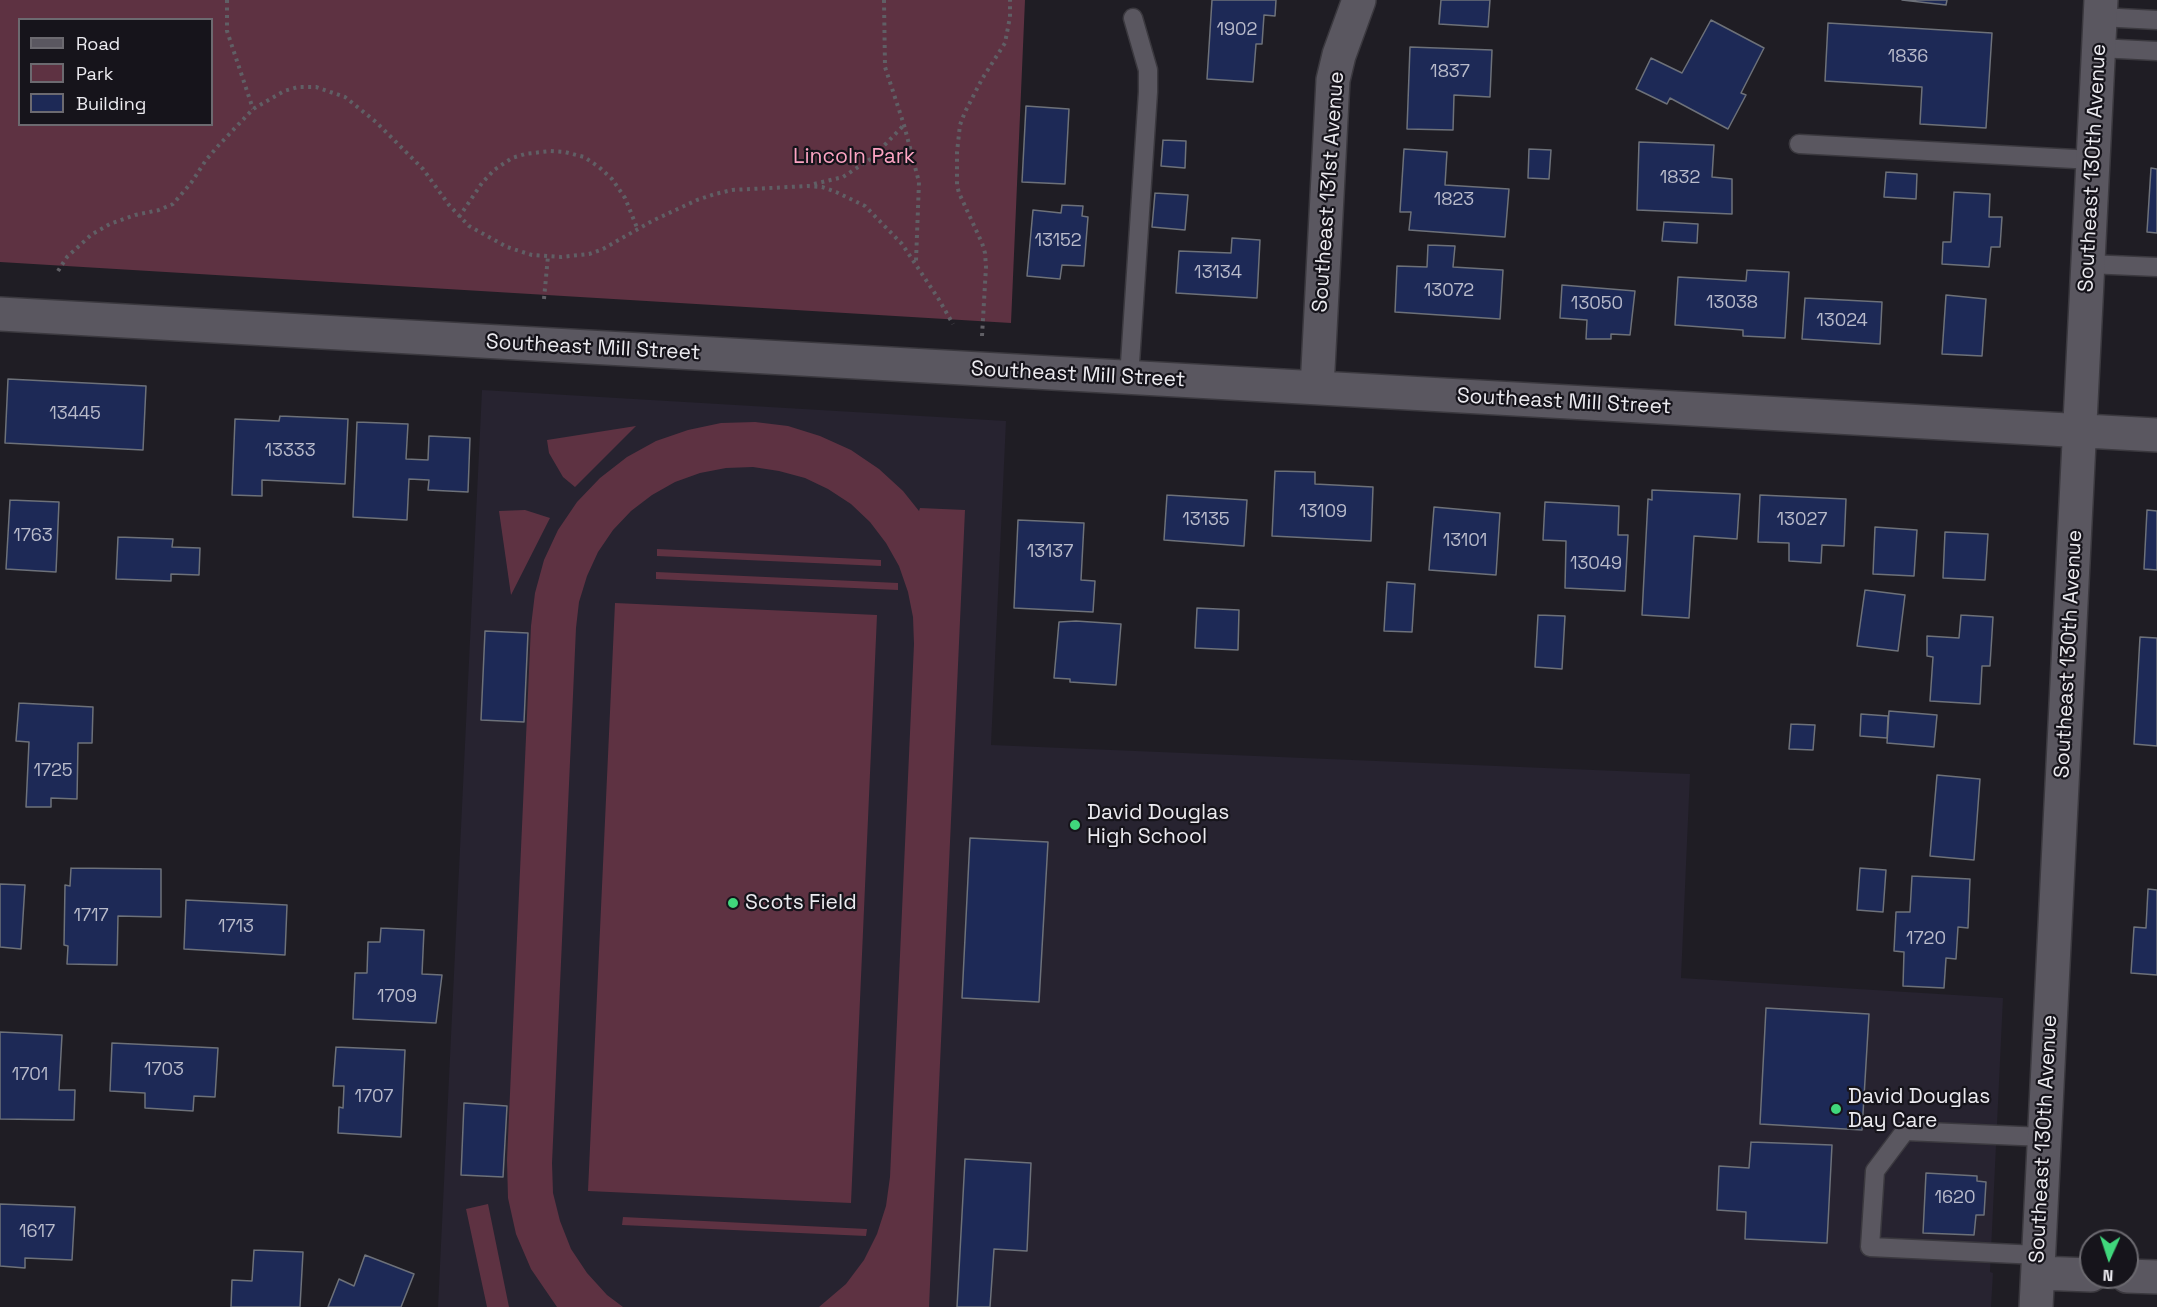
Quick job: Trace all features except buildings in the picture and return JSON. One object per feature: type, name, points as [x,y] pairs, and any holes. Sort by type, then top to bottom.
[{"type":"street","name":"Southeast 131st Avenue","points":[[1317,388],[1333,80],[1359,0]]},
{"type":"street","name":"Southeast 130th Avenue","points":[[2036,1307],[2100,22]]},
{"type":"street","name":"Southeast Mill Street","points":[[0,314],[2157,435]]},
{"type":"street","points":[[2038,1264],[2079,1273]]},
{"type":"street","points":[[2139,1276],[2157,1277]]},
{"type":"lane","points":[[1129,378],[1148,92],[1148,70],[1133,18]]},
{"type":"lane","points":[[2100,22],[2157,20]]},
{"type":"lane","points":[[2100,22],[2157,51]]},
{"type":"lane","points":[[1799,144],[2093,160]]},
{"type":"lane","points":[[2088,264],[2157,267]]},
{"type":"lane","points":[[2038,1264],[1870,1247],[1875,1171],[1905,1131],[2044,1137]]},
{"type":"path","points":[[227,0],[227,31],[254,109]]},
{"type":"path","points":[[884,0],[885,67],[919,182],[916,263]]},
{"type":"path","points":[[980,369],[985,254],[980,237],[959,193],[957,152],[960,125],[968,105],[1005,43],[1011,17],[1010,0]]},
{"type":"path","points":[[58,271],[68,256],[91,235],[110,224],[173,204],[212,153],[254,109],[269,98],[298,87],[316,87],[345,97],[362,109],[414,158],[459,217],[475,230],[507,247],[532,255],[561,257],[589,254],[617,243],[697,200],[716,194],[732,190],[822,187],[852,198],[865,206],[902,244],[953,324]]},
{"type":"path","points":[[807,186],[843,177],[872,158],[904,125]]},
{"type":"path","points":[[459,217],[494,170],[525,154],[550,151],[584,158],[599,167],[612,179],[625,198],[638,230]]},
{"type":"path","points":[[544,299],[548,256]]},
{"type":"shaded area","name":"David Douglas High School","points":[[482,390],[1006,421],[991,745],[1690,774],[1681,978],[2003,998],[1990,1272],[1993,1273],[1991,1307],[438,1307]]},
{"type":"green space","name":"Lincoln Park","points":[[0,0],[1025,0],[1011,323],[0,262]]},
{"type":"green space","points":[[755,422],[788,426],[820,436],[851,450],[879,469],[903,491],[919,511],[920,508],[965,510],[929,1307],[819,1307],[846,1284],[864,1260],[877,1234],[886,1206],[890,1177],[914,644],[913,617],[908,592],[899,566],[886,543],[870,522],[851,504],[805,478],[753,467],[726,468],[700,473],[675,482],[652,495],[631,511],[613,530],[598,552],[579,602],[552,1163],[553,1193],[560,1221],[571,1249],[587,1273],[607,1295],[623,1307],[557,1307],[531,1269],[516,1234],[508,1198],[507,1160],[531,626],[535,593],[544,560],[558,530],[577,502],[600,478],[627,457],[656,441],[688,430],[721,423]]},
{"type":"green space","points":[[636,426],[575,487],[563,477],[549,453],[547,440]]},
{"type":"green space","points":[[525,510],[550,518],[511,595],[499,511]]},
{"type":"green space","points":[[657,549],[881,560],[881,566],[657,556]]},
{"type":"green space","points":[[656,572],[898,583],[898,590],[656,579]]},
{"type":"green space","name":"Scots Field","points":[[615,603],[877,615],[851,1203],[588,1191]]},
{"type":"green space","points":[[488,1204],[509,1307],[487,1307],[466,1209]]},
{"type":"green space","points":[[623,1217],[867,1229],[866,1236],[622,1225]]},
{"type":"place","name":"David Douglas High School","points":[[1075,825]]},
{"type":"place","name":"Scots Field","points":[[733,903]]},
{"type":"place","name":"David Douglas Day Care","points":[[1836,1109]]}]
